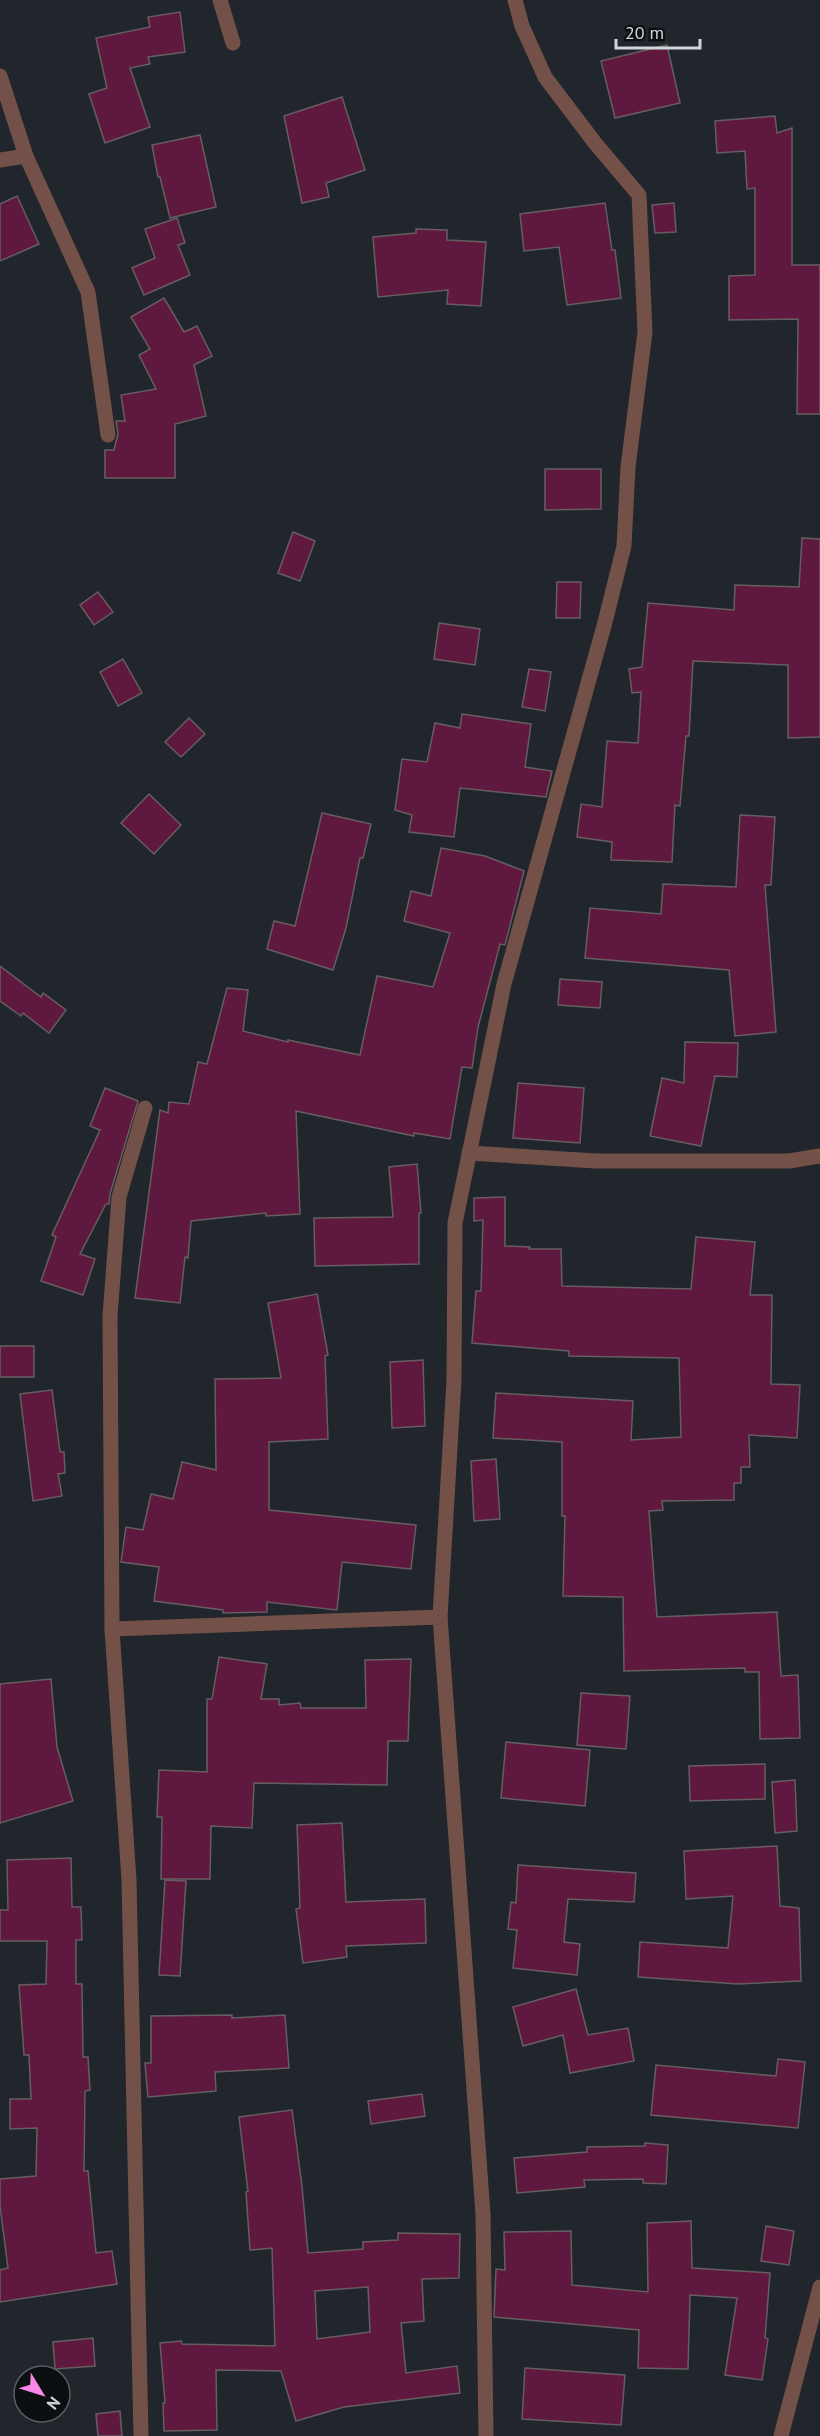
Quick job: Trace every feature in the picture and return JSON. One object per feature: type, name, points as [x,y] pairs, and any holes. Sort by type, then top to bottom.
[{"type":"street","points":[[220,0],[233,44]]},
{"type":"street","points":[[486,2436],[483,2214],[440,1617],[454,1380],[455,1222],[504,984],[604,626],[624,546],[628,466],[645,332],[639,195],[583,128],[545,77],[522,26],[515,0]]},
{"type":"street","points":[[0,76],[26,156],[88,292],[108,435]]},
{"type":"street","points":[[0,160],[26,156]]},
{"type":"street","points":[[141,2436],[129,1880],[112,1629],[110,1505],[112,1292],[119,1197],[145,1108]]},
{"type":"street","points":[[469,1153],[596,1161],[789,1161],[820,1156]]},
{"type":"street","points":[[112,1629],[440,1617]]},
{"type":"street","points":[[781,2436],[820,2287]]},
{"type":"building","points":[[180,12],[185,52],[148,57],[150,64],[130,68],[150,127],[105,143],[89,94],[107,88],[96,38],[150,27],[148,17]]},
{"type":"building","points":[[667,45],[680,103],[615,118],[601,61]]},
{"type":"building","points":[[342,97],[365,170],[326,183],[329,197],[302,203],[284,116]]},
{"type":"building","points":[[775,116],[777,133],[792,128],[792,265],[820,265],[820,414],[797,414],[798,319],[729,320],[729,276],[755,275],[755,188],[747,189],[745,151],[717,153],[715,121]]},
{"type":"building","points":[[200,135],[216,207],[170,218],[160,177],[158,177],[152,145]]},
{"type":"building","points":[[17,196],[39,244],[0,261],[0,204]]},
{"type":"building","points":[[605,203],[612,250],[615,250],[621,298],[567,305],[559,247],[524,251],[520,214]]},
{"type":"building","points":[[674,203],[676,232],[655,233],[652,205]]},
{"type":"building","points":[[177,218],[185,243],[178,245],[190,275],[144,295],[132,268],[155,258],[145,229]]},
{"type":"building","points":[[416,229],[447,230],[447,240],[486,242],[481,306],[447,304],[448,290],[378,297],[373,237],[416,233]]},
{"type":"building","points":[[164,298],[184,332],[197,326],[212,356],[194,365],[206,416],[175,424],[175,478],[105,478],[105,450],[114,450],[118,434],[116,421],[125,421],[121,395],[156,389],[139,355],[150,349],[131,317]]},
{"type":"building","points":[[545,469],[601,469],[601,509],[545,510]]},
{"type":"building","points":[[293,532],[315,541],[300,581],[278,573]]},
{"type":"building","points":[[802,538],[820,539],[820,737],[788,738],[788,665],[693,661],[689,736],[686,736],[680,806],[675,805],[672,862],[611,860],[612,842],[577,837],[581,804],[602,807],[607,741],[638,743],[641,692],[632,693],[629,669],[642,667],[648,603],[734,610],[735,585],[799,587]]},
{"type":"building","points":[[557,582],[581,582],[580,618],[556,618]]},
{"type":"building","points":[[98,592],[113,612],[94,625],[80,605]]},
{"type":"building","points":[[439,623],[480,629],[475,665],[434,659]]},
{"type":"building","points":[[123,659],[142,693],[118,706],[100,672]]},
{"type":"building","points":[[529,669],[551,672],[545,711],[522,707]]},
{"type":"building","points":[[462,714],[531,724],[525,767],[552,771],[546,797],[460,788],[454,837],[409,832],[412,815],[395,810],[402,759],[427,762],[435,723],[460,728]]},
{"type":"building","points":[[189,718],[205,734],[181,757],[165,742]]},
{"type":"building","points":[[149,794],[181,825],[154,854],[121,823]]},
{"type":"building","points":[[322,813],[371,824],[363,858],[360,858],[346,928],[333,970],[267,949],[274,921],[295,926]]},
{"type":"building","points":[[740,815],[775,817],[771,885],[765,885],[776,1032],[735,1036],[729,970],[585,958],[590,908],[661,914],[663,884],[736,887]]},
{"type":"building","points":[[441,848],[485,856],[524,871],[505,945],[500,944],[478,1027],[472,1068],[462,1067],[450,1139],[414,1133],[414,1136],[296,1111],[300,1214],[266,1216],[266,1213],[191,1221],[188,1258],[185,1257],[180,1303],[135,1298],[160,1110],[168,1113],[169,1102],[189,1104],[198,1062],[207,1064],[227,988],[248,990],[243,1031],[360,1055],[377,976],[433,987],[450,933],[404,921],[411,891],[431,896]]},
{"type":"building","points":[[0,966],[41,997],[43,993],[66,1010],[49,1033],[23,1013],[21,1016],[0,1001]]},
{"type":"building","points":[[560,979],[602,982],[600,1008],[558,1005]]},
{"type":"building","points":[[685,1042],[738,1043],[737,1077],[715,1076],[701,1146],[650,1136],[662,1078],[684,1083]]},
{"type":"building","points":[[518,1083],[584,1088],[580,1143],[513,1138]]},
{"type":"building","points":[[105,1088],[138,1101],[109,1204],[106,1204],[80,1254],[95,1259],[83,1295],[41,1281],[56,1237],[52,1235],[100,1130],[90,1126]]},
{"type":"building","points":[[417,1164],[421,1213],[419,1213],[419,1264],[315,1266],[314,1218],[393,1217],[389,1167]]},
{"type":"building","points":[[505,1197],[505,1246],[561,1249],[562,1286],[691,1289],[696,1237],[755,1242],[750,1295],[772,1295],[771,1384],[800,1385],[797,1438],[749,1435],[750,1467],[741,1467],[741,1483],[734,1483],[734,1500],[662,1501],[663,1510],[649,1511],[657,1617],[777,1612],[781,1676],[798,1675],[800,1738],[760,1739],[759,1672],[745,1672],[745,1668],[624,1671],[623,1597],[563,1596],[565,1516],[562,1516],[562,1442],[493,1438],[496,1393],[633,1401],[631,1440],[681,1437],[679,1358],[569,1356],[569,1351],[472,1343],[476,1291],[481,1291],[483,1220],[474,1221],[474,1198]]},
{"type":"building","points":[[317,1294],[328,1355],[325,1356],[328,1439],[269,1442],[269,1510],[416,1525],[411,1569],[342,1562],[337,1610],[267,1602],[267,1612],[223,1613],[223,1610],[154,1601],[159,1567],[121,1562],[126,1527],[143,1530],[151,1494],[173,1499],[182,1462],[216,1470],[215,1379],[281,1378],[268,1303]]},
{"type":"building","points":[[0,1346],[34,1346],[34,1377],[0,1377]]},
{"type":"building","points":[[423,1360],[425,1426],[392,1428],[390,1362]]},
{"type":"building","points":[[52,1390],[60,1452],[64,1452],[65,1473],[58,1474],[62,1496],[33,1501],[20,1394]]},
{"type":"building","points":[[496,1459],[500,1519],[474,1521],[471,1461]]},
{"type":"building","points":[[219,1657],[267,1664],[261,1699],[279,1699],[279,1705],[300,1703],[301,1708],[366,1708],[365,1660],[411,1659],[408,1741],[388,1741],[387,1785],[254,1783],[252,1828],[211,1826],[210,1879],[161,1879],[162,1817],[157,1817],[159,1770],[207,1772],[207,1699],[212,1699]]},
{"type":"building","points":[[51,1679],[57,1747],[73,1801],[0,1823],[0,1684]]},
{"type":"building","points":[[581,1693],[630,1696],[626,1749],[577,1745]]},
{"type":"building","points":[[506,1742],[590,1750],[585,1806],[501,1798]]},
{"type":"building","points":[[765,1764],[765,1799],[690,1801],[689,1766]]},
{"type":"building","points":[[795,1780],[797,1831],[775,1833],[772,1782]]},
{"type":"building","points":[[342,1823],[346,1902],[425,1899],[426,1943],[346,1946],[347,1957],[303,1963],[296,1909],[300,1908],[297,1825]]},
{"type":"building","points":[[777,1846],[780,1906],[799,1908],[801,1981],[738,1984],[638,1977],[640,1942],[728,1948],[733,1896],[686,1899],[684,1851]]},
{"type":"building","points":[[71,1858],[72,1907],[81,1907],[82,1940],[76,1940],[76,1984],[82,1984],[83,2057],[88,2057],[90,2090],[85,2091],[84,2171],[88,2171],[96,2253],[112,2251],[117,2284],[0,2302],[0,2270],[8,2268],[0,2206],[0,2179],[36,2176],[37,2128],[10,2129],[10,2099],[31,2099],[29,2055],[24,2055],[19,1985],[46,1984],[47,1941],[0,1941],[0,1910],[8,1910],[7,1860]]},
{"type":"building","points":[[518,1865],[636,1873],[634,1902],[568,1899],[564,1942],[580,1944],[577,1975],[513,1968],[517,1930],[508,1929],[511,1902],[516,1903]]},
{"type":"building","points":[[165,1880],[186,1881],[180,1976],[159,1975]]},
{"type":"building","points":[[576,1989],[588,2035],[628,2028],[634,2061],[570,2073],[563,2035],[523,2046],[513,2007]]},
{"type":"building","points":[[232,2015],[232,2018],[285,2015],[289,2068],[215,2072],[216,2091],[148,2097],[145,2063],[151,2063],[151,2016]]},
{"type":"building","points":[[778,2059],[805,2062],[798,2128],[651,2115],[656,2065],[776,2076]]},
{"type":"building","points":[[422,2094],[425,2116],[371,2124],[368,2101]]},
{"type":"building","points":[[292,2110],[308,2253],[363,2249],[363,2242],[398,2240],[398,2233],[460,2234],[459,2278],[422,2279],[424,2321],[401,2323],[406,2373],[457,2366],[460,2393],[344,2407],[296,2421],[281,2371],[216,2370],[217,2430],[164,2431],[163,2403],[165,2403],[160,2343],[181,2341],[182,2344],[275,2346],[272,2248],[250,2250],[246,2192],[248,2191],[239,2117]],"holes":[[[368,2287],[370,2332],[317,2339],[315,2291]]]},
{"type":"building","points":[[645,2143],[668,2145],[666,2184],[643,2183],[643,2179],[584,2180],[585,2187],[517,2193],[514,2158],[587,2152],[587,2147],[645,2146]]},
{"type":"building","points":[[691,2221],[692,2268],[770,2273],[765,2338],[768,2339],[762,2380],[725,2375],[737,2298],[690,2295],[688,2369],[638,2368],[639,2330],[494,2317],[496,2269],[505,2270],[504,2232],[571,2231],[572,2285],[648,2292],[647,2223]]},
{"type":"building","points":[[766,2226],[794,2231],[789,2265],[761,2261]]},
{"type":"building","points":[[93,2338],[95,2366],[72,2368],[72,2364],[55,2364],[53,2342]]},
{"type":"building","points":[[525,2368],[625,2375],[621,2425],[522,2419]]},
{"type":"building","points":[[120,2411],[122,2436],[98,2436],[96,2414]]}]
